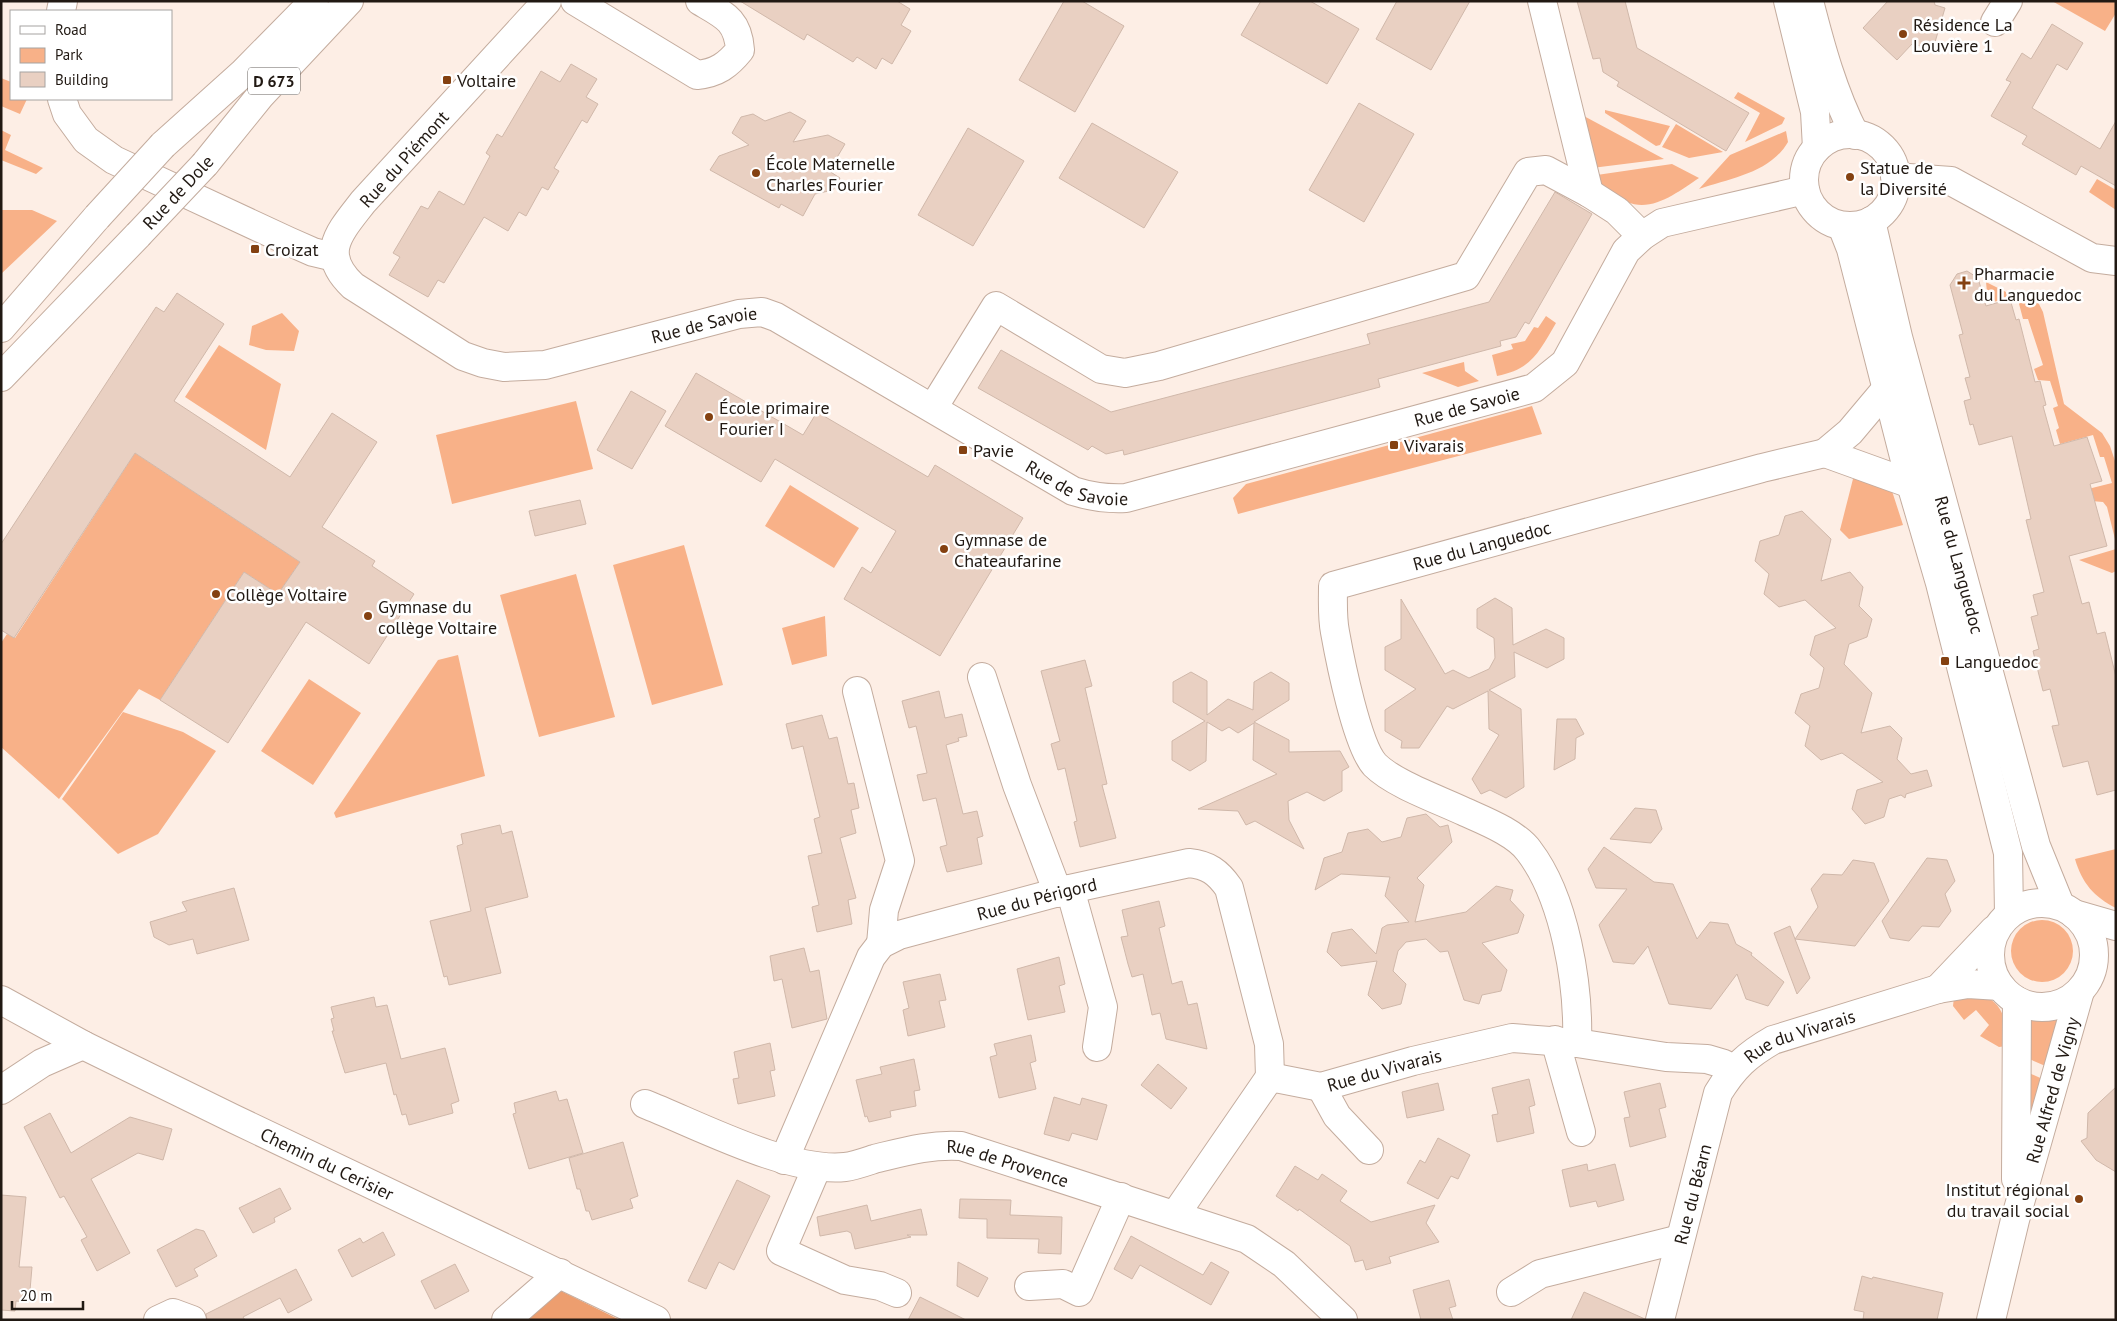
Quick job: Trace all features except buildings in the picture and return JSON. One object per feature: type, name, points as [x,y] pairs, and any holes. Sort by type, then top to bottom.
[{"type":"street","name":"D 673","points":[[1,328],[97,216],[164,145],[242,74],[314,1]]},
{"type":"street","name":"Rue de Dole","points":[[1,377],[204,164],[260,96],[349,1]]},
{"type":"street","name":"Rue du Piémont","points":[[334,257],[335,242],[363,202],[547,1]]},
{"type":"street","points":[[575,1],[697,75],[710,74],[728,65],[740,50],[739,34],[733,24],[723,14],[700,1]]},
{"type":"street","points":[[1542,1],[1589,193]]},
{"type":"street","points":[[1788,1],[1815,112],[1818,148]]},
{"type":"street","points":[[1809,1],[1825,67],[1840,105],[1855,134]]},
{"type":"street","points":[[62,100],[67,114],[86,140],[114,160],[313,252],[334,257]]},
{"type":"street","points":[[1855,134],[1875,142],[1884,150],[1889,157],[1895,178],[1890,203],[1882,214],[1871,221],[1857,226],[1842,226],[1829,222],[1818,214],[1810,203],[1805,190],[1804,175],[1808,160],[1818,148],[1827,141],[1839,136],[1855,134]]},
{"type":"street","points":[[933,408],[996,306],[1101,369],[1125,373],[1158,366],[1466,276],[1528,172],[1546,170],[1589,193],[1617,211],[1642,236]]},
{"type":"street","points":[[1895,178],[1951,181],[2092,258],[2116,261]]},
{"type":"street","name":"Rue de Savoie","points":[[334,257],[341,272],[353,286],[449,348],[483,363],[504,367],[545,365],[739,314],[762,312],[776,317],[1073,491],[1099,498],[1126,498],[1534,388],[1565,363],[1626,251],[1642,236],[1662,223],[1805,190]]},
{"type":"street","name":"Rue du Languedoc","points":[[1871,221],[1898,337],[2036,846],[2067,909]]},
{"type":"street","name":"Rue du Languedoc","points":[[1842,226],[1851,249],[1911,484],[1940,582],[2008,853],[2004,920]]},
{"type":"street","points":[[1,387],[22,353]]},
{"type":"street","name":"Rue du Languedoc","points":[[1566,1041],[1578,1016],[1568,947],[1555,898],[1529,850],[1501,829],[1386,775],[1374,764],[1364,749],[1354,718],[1335,630],[1332,586],[1762,468],[1825,453],[1850,432],[1887,388]]},
{"type":"street","points":[[1825,453],[1911,484]]},
{"type":"street","points":[[982,677],[1017,785],[1064,891],[1103,1007],[1097,1047]]},
{"type":"street","points":[[784,1160],[871,957],[881,944],[884,910],[900,861],[857,691]]},
{"type":"street","name":"Rue du Périgord","points":[[881,944],[899,935],[1064,891],[1189,863],[1204,865],[1220,876],[1229,888],[1269,1044],[1270,1076]]},
{"type":"street","points":[[2116,926],[2042,902],[2025,905],[2004,920],[1992,940],[1990,956],[1992,972],[2009,994],[2033,1006],[2050,1006],[2066,1001],[2116,958]]},
{"type":"street","points":[[2067,909],[2086,926],[2093,942],[2094,959],[2085,983]]},
{"type":"street","name":"Rue du Vivarais","points":[[1938,989],[1974,954],[2004,920]]},
{"type":"street","name":"Rue Alfred de Vigny","points":[[1991,1320],[2015,1220],[2085,983]]},
{"type":"street","name":"Rue du Vivarais","points":[[1270,1076],[1321,1088],[1413,1061],[1512,1038],[1566,1041],[1666,1058],[1707,1059],[1724,1064],[1731,1072],[1749,1054],[1772,1040],[1938,989],[1968,984],[2009,994]]},
{"type":"street","name":"Rue Alfred de Vigny","points":[[2009,994],[2015,1220]]},
{"type":"street","name":"Chemin du Cerisier","points":[[1,1000],[83,1045],[656,1320]]},
{"type":"street","points":[[1566,1041],[1581,1132]]},
{"type":"street","points":[[1,1090],[42,1064],[83,1045]]},
{"type":"street","name":"Rue du Béarn","points":[[1660,1320],[1718,1092],[1731,1072]]},
{"type":"street","points":[[1175,1215],[1270,1076]]},
{"type":"street","points":[[1321,1088],[1337,1116],[1369,1150]]},
{"type":"street","name":"Rue de Provence","points":[[645,1104],[784,1160],[817,1167],[845,1167],[920,1148],[940,1145],[961,1146],[1247,1239],[1284,1264],[1343,1320]]},
{"type":"street","points":[[817,1167],[781,1251],[845,1280],[880,1286],[897,1293]]},
{"type":"street","points":[[1029,1286],[1063,1284],[1079,1292],[1121,1197]]},
{"type":"street","points":[[1511,1292],[1540,1274],[1680,1239]]},
{"type":"street","points":[[506,1320],[560,1273]]},
{"type":"street","points":[[158,1320],[173,1312],[192,1320]]},
{"type":"green space","points":[[2052,1],[2116,1],[2116,13],[2105,31]]},
{"type":"green space","points":[[1,78],[10,82],[10,100],[27,100],[20,114],[1,106]]},
{"type":"green space","points":[[1738,92],[1785,118],[1782,124],[1745,142],[1760,113],[1734,98]]},
{"type":"green space","points":[[1605,110],[1670,126],[1660,145],[1656,146],[1605,113]]},
{"type":"green space","points":[[1582,115],[1664,159],[1592,168]]},
{"type":"green space","points":[[1676,124],[1723,152],[1689,158],[1662,147]]},
{"type":"green space","points":[[1,130],[11,135],[5,150],[43,168],[36,174],[1,160]]},
{"type":"green space","points":[[1786,131],[1788,142],[1771,161],[1749,173],[1699,189],[1730,155]]},
{"type":"green space","points":[[1672,164],[1699,178],[1665,199],[1646,205],[1637,205],[1622,200],[1590,180],[1590,176]]},
{"type":"green space","points":[[2097,179],[2116,190],[2116,210],[2089,192]]},
{"type":"green space","points":[[1,210],[32,210],[57,221],[1,274]]},
{"type":"green space","points":[[1986,282],[2010,294],[2038,302],[2043,312],[2064,404],[2102,433],[2110,446],[2116,464],[2116,543],[2107,507],[2103,502],[2091,501],[2088,489],[2112,483],[2104,457],[2100,457],[2093,435],[2060,444],[2056,430],[2059,428],[2053,408],[2058,406],[2050,381],[2038,380],[2034,369],[2043,365],[2028,319],[2023,319],[2018,300],[2013,301],[2011,298],[1988,303]]},
{"type":"green space","points":[[282,313],[299,331],[294,351],[266,350],[249,345],[252,326]]},
{"type":"green space","points":[[1546,316],[1556,323],[1539,351],[1527,364],[1519,369],[1497,376],[1492,355],[1513,349],[1511,344],[1525,341],[1534,327],[1538,328]]},
{"type":"green space","points":[[219,345],[281,384],[266,450],[185,397]]},
{"type":"green space","points":[[1464,362],[1465,371],[1479,381],[1458,387],[1422,373]]},
{"type":"green space","points":[[576,401],[593,469],[452,504],[436,435]]},
{"type":"green space","points":[[1532,406],[1542,434],[1238,514],[1233,498],[1246,484]]},
{"type":"green space","points":[[135,453],[300,562],[278,594],[244,572],[160,700],[139,689],[59,799],[1,747],[1,643],[7,634],[15,638]]},
{"type":"green space","points":[[1854,475],[1892,491],[1903,525],[1849,539],[1840,530]]},
{"type":"green space","points":[[790,485],[859,528],[834,568],[765,526]]},
{"type":"green space","points":[[684,545],[723,685],[652,705],[613,565]]},
{"type":"green space","points":[[2116,549],[2116,571],[2112,573],[2079,560]]},
{"type":"green space","points":[[576,574],[615,717],[539,737],[500,595]]},
{"type":"green space","points":[[825,616],[827,656],[792,665],[782,628]]},
{"type":"green space","points":[[458,655],[485,776],[336,818],[334,813],[438,660]]},
{"type":"green space","points":[[309,679],[361,713],[313,785],[261,751]]},
{"type":"green space","points":[[123,712],[183,732],[216,751],[158,834],[118,854],[62,799]]},
{"type":"green space","points":[[2116,849],[2116,908],[2095,894],[2081,875],[2075,859]]},
{"type":"green space","points":[[2042,920],[2054,922],[2064,929],[2071,939],[2073,951],[2071,963],[2064,973],[2054,980],[2042,982],[2030,980],[2020,973],[2013,963],[2011,951],[2013,939],[2020,929],[2030,922]]},
{"type":"green space","points":[[1985,996],[1997,1005],[2004,1017],[2007,1046],[1999,1047],[1980,1036],[1989,1025],[1976,1010],[1964,1020],[1953,1006],[1954,997]]},
{"type":"green space","points":[[2060,1018],[2050,1068],[2027,1058],[2028,1020],[2046,1021]]},
{"type":"green space","points":[[2029,1073],[2047,1081],[2030,1130]]},
{"type":"shaded area","points":[[557,1289],[620,1320],[523,1320]]},
{"type":"place","name":"Résidence La Louvière 1","points":[[1903,34]]},
{"type":"place","name":"Voltaire","points":[[447,80]]},
{"type":"place","name":"École Maternelle Charles Fourier","points":[[756,173]]},
{"type":"place","name":"Statue de la Diversité","points":[[1850,177]]},
{"type":"place","name":"Croizat","points":[[255,249]]},
{"type":"place","name":"Pharmacie du Languedoc","points":[[1964,283]]},
{"type":"place","name":"École primaire Fourier I","points":[[709,417]]},
{"type":"place","name":"Vivarais","points":[[1394,445]]},
{"type":"place","name":"Pavie","points":[[963,450]]},
{"type":"place","name":"Gymnase de Chateaufarine","points":[[944,549]]},
{"type":"place","name":"Collège Voltaire","points":[[216,594]]},
{"type":"place","name":"Gymnase du collège Voltaire","points":[[368,616]]},
{"type":"place","name":"Languedoc","points":[[1945,661]]},
{"type":"place","name":"Institut régional du travail social","points":[[2079,1199]]}]
